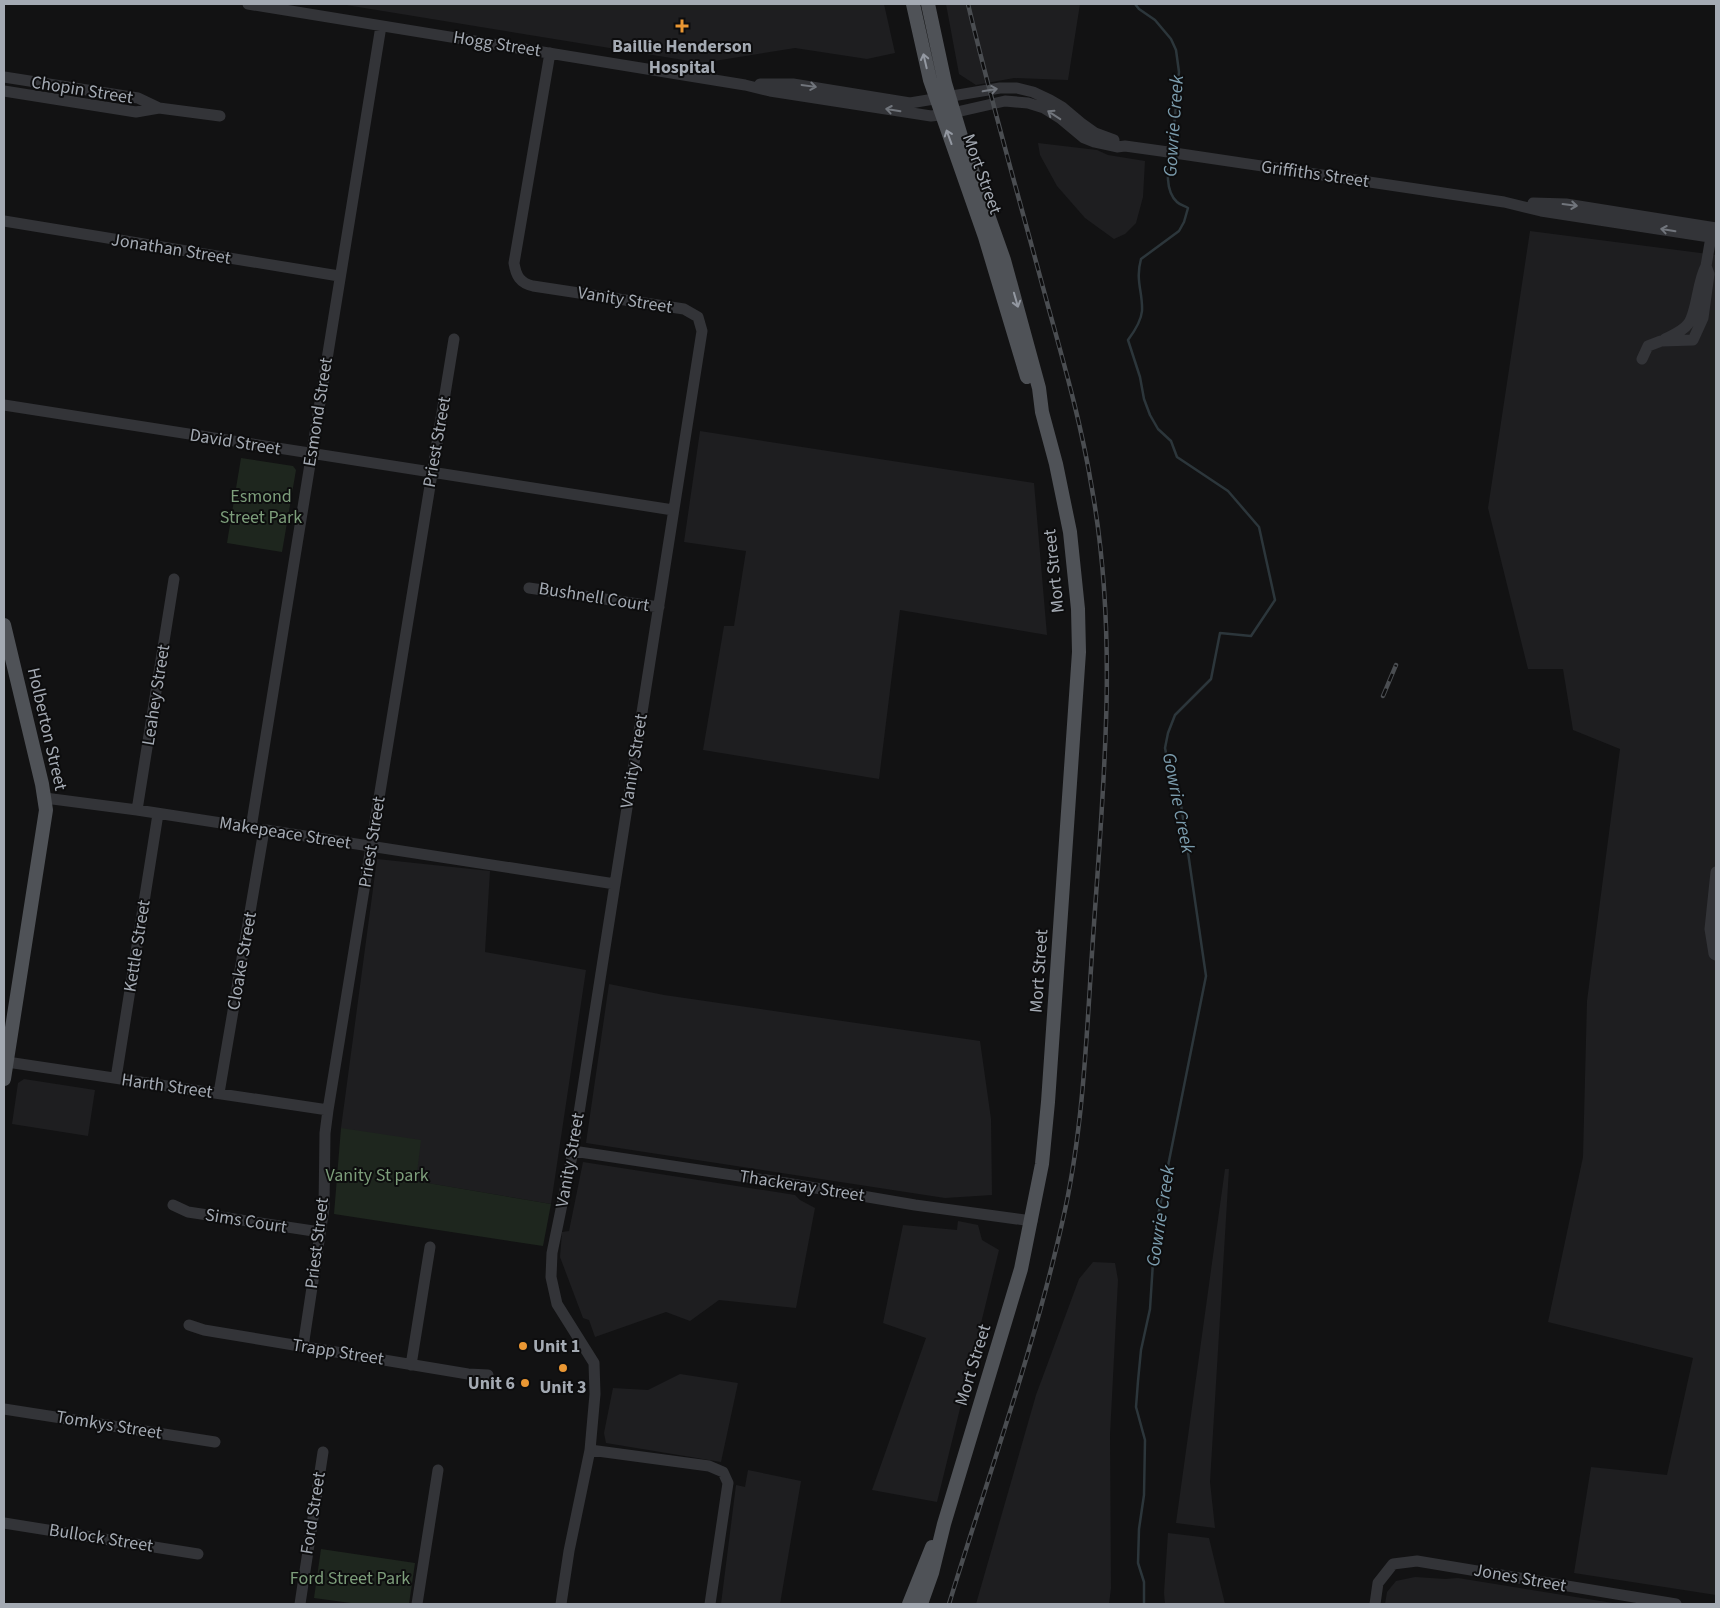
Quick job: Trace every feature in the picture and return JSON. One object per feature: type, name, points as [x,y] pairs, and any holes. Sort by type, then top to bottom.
[{"type":"main road","name":"Mort Street","points":[[913,4],[930,80],[943,98],[948,114],[966,153],[992,225],[1016,301],[1039,388],[1042,412],[1056,464],[1070,532],[1078,609],[1079,652],[1048,1102],[1042,1164],[1021,1269],[944,1524],[937,1557],[921,1604]]},
{"type":"main road","name":"Mort Street","points":[[928,4],[944,78],[943,98]]},
{"type":"main road","name":"Holberton Street","points":[[4,625],[45,798],[46,810],[4,1079]]},
{"type":"main road","name":"Mort Street","points":[[909,1604],[944,1524]]},
{"type":"street","name":"Hogg Street","points":[[248,4],[745,85],[770,91],[931,116],[948,114]]},
{"type":"street","name":"Esmond Street","points":[[251,828],[381,26]]},
{"type":"street","name":"Vanity Street","points":[[550,53],[514,264],[516,276],[525,284],[533,286],[684,309],[698,317],[702,332],[572,1152],[552,1254],[551,1277],[558,1304],[594,1363],[595,1394],[590,1450],[569,1551],[561,1604]]},
{"type":"street","name":"Chopin Street","points":[[4,77],[138,98],[159,108]]},
{"type":"street","name":"Hogg Street","points":[[745,85],[793,84],[910,103],[943,98]]},
{"type":"street","name":"Griffiths Street","points":[[943,98],[1000,88],[1017,88],[1033,92],[1062,107],[1081,124],[1095,133],[1125,146]]},
{"type":"street","name":"Chopin Street","points":[[4,91],[136,112],[159,108],[220,116]]},
{"type":"street","name":"Griffiths Street","points":[[948,114],[1005,101],[1028,103],[1044,108],[1084,138],[1116,147],[1125,146],[1161,151],[1504,202],[1541,211],[1714,232]]},
{"type":"street","name":"Jonathan Street","points":[[4,221],[339,276]]},
{"type":"street","points":[[1642,359],[1648,346],[1661,341],[1693,340],[1703,318],[1709,274],[1706,266],[1714,232]]},
{"type":"street","name":"Priest Street","points":[[303,1347],[324,1208],[325,1133],[328,1110],[454,339]]},
{"type":"street","name":"David Street","points":[[4,405],[673,510]]},
{"type":"street","name":"Leahey Street","points":[[137,810],[174,579]]},
{"type":"street","name":"Bushnell Court","points":[[529,588],[659,607]]},
{"type":"street","name":"Makepeace Street","points":[[45,798],[137,810],[614,884]]},
{"type":"street","name":"Kettle Street","points":[[116,1078],[158,814]]},
{"type":"street","name":"Cloake Street","points":[[219,1093],[264,830]]},
{"type":"street","points":[[1716,872],[1710,929],[1714,954],[1716,955]]},
{"type":"street","name":"Harth Street","points":[[7,1062],[328,1110]]},
{"type":"street","name":"Thackeray Street","points":[[572,1152],[786,1183],[915,1205],[1032,1221]]},
{"type":"street","name":"Sims Court","points":[[173,1206],[188,1212],[320,1232]]},
{"type":"street","points":[[411,1365],[430,1247]]},
{"type":"street","name":"Trapp Street","points":[[189,1325],[204,1330],[303,1347],[468,1374],[488,1375]]},
{"type":"street","name":"Tomkys Street","points":[[4,1409],[215,1442]]},
{"type":"street","points":[[590,1450],[709,1466],[723,1472],[728,1484],[710,1604]]},
{"type":"street","name":"Ford Street","points":[[300,1604],[323,1452]]},
{"type":"street","points":[[417,1604],[438,1470]]},
{"type":"street","name":"Bullock Street","points":[[4,1523],[198,1554]]},
{"type":"street","name":"Jones Street","points":[[1375,1604],[1378,1583],[1393,1564],[1416,1561],[1676,1604]]},
{"type":"shaded area","name":"Baillie Henderson Hospital","points":[[340,4],[884,4],[895,53],[867,59],[795,48],[702,63]]},
{"type":"shaded area","points":[[946,4],[1080,4],[1068,80],[1014,78],[976,85],[959,74]]},
{"type":"shaded area","points":[[1038,143],[1097,150],[1108,155],[1145,161],[1143,197],[1136,223],[1125,234],[1114,239],[1085,218],[1057,186],[1040,155]]},
{"type":"shaded area","points":[[1530,231],[1716,255],[1716,1595],[1574,1573],[1591,1467],[1667,1475],[1693,1358],[1548,1322],[1583,1157],[1587,1001],[1620,749],[1573,730],[1563,669],[1528,669],[1488,508]]},
{"type":"shaded area","points":[[700,431],[1034,483],[1047,635],[900,610],[879,779],[703,750],[724,626],[734,626],[746,551],[684,542]]},
{"type":"shaded area","points":[[377,859],[490,871],[485,952],[586,970],[551,1204],[415,1181],[341,1128]]},
{"type":"shaded area","points":[[609,984],[664,995],[980,1041],[991,1119],[992,1195],[945,1198],[586,1143]]},
{"type":"shaded area","points":[[24,1079],[95,1090],[88,1136],[12,1124],[18,1083]]},
{"type":"shaded area","points":[[583,1162],[795,1195],[815,1208],[796,1308],[719,1300],[690,1321],[666,1312],[595,1337],[589,1320],[583,1318],[560,1257],[562,1232],[569,1231]]},
{"type":"shaded area","points":[[1225,1169],[1229,1169],[1210,1482],[1215,1528],[1176,1523]]},
{"type":"shaded area","points":[[958,1221],[978,1225],[982,1240],[999,1250],[937,1502],[872,1490],[926,1338],[883,1323],[903,1225],[957,1230]]},
{"type":"shaded area","points":[[1093,1262],[1115,1263],[1118,1280],[1110,1435],[1111,1588],[1109,1604],[976,1604],[1036,1395],[1079,1279]]},
{"type":"shaded area","points":[[680,1374],[738,1383],[721,1462],[606,1443],[604,1433],[613,1388],[648,1390]]},
{"type":"shaded area","points":[[748,1470],[801,1481],[780,1604],[721,1604],[736,1485],[745,1487]]},
{"type":"shaded area","points":[[1168,1533],[1209,1538],[1225,1604],[1165,1604]]},
{"type":"shaded area","points":[[1415,1577],[1458,1578],[1619,1604],[1385,1604],[1387,1592],[1396,1581]]},
{"type":"green space","name":"Esmond Street Park","points":[[241,458],[293,466],[296,470],[282,552],[227,543]]},
{"type":"green space","name":"Vanity St park","points":[[341,1128],[421,1140],[416,1181],[551,1204],[543,1246],[334,1214]]},
{"type":"green space","name":"Ford Street Park","points":[[321,1549],[415,1563],[409,1604],[358,1604],[314,1598]]},
{"type":"waterway","name":"Gowrie Creek","points":[[1135,4],[1155,20],[1171,39],[1176,50],[1179,72],[1172,149]]},
{"type":"waterway","name":"Gowrie Creek","points":[[1144,1604],[1144,1582],[1138,1563],[1139,1529],[1144,1495],[1145,1440],[1136,1407],[1141,1350],[1150,1309],[1155,1231],[1206,976],[1178,784],[1169,768],[1165,748],[1175,715],[1211,679],[1220,633],[1251,636],[1275,600],[1259,527],[1228,491],[1177,457],[1171,441],[1158,429],[1150,415],[1128,340],[1137,327],[1142,311],[1139,280],[1141,259],[1179,231],[1188,208],[1177,202],[1170,192],[1168,173],[1171,155]]},
{"type":"railway","points":[[949,1604],[1026,1359],[1053,1260],[1072,1175],[1081,1104],[1102,815],[1107,652],[1100,544],[1088,466],[1067,374],[968,4]]},
{"type":"railway","points":[[1383,696],[1396,665]]},
{"type":"place","name":"Baillie Henderson Hospital","points":[[682,26]]},
{"type":"place","name":"Unit 1","points":[[523,1346]]},
{"type":"place","name":"Unit 3","points":[[563,1368]]},
{"type":"place","name":"Unit 6","points":[[525,1383]]}]
